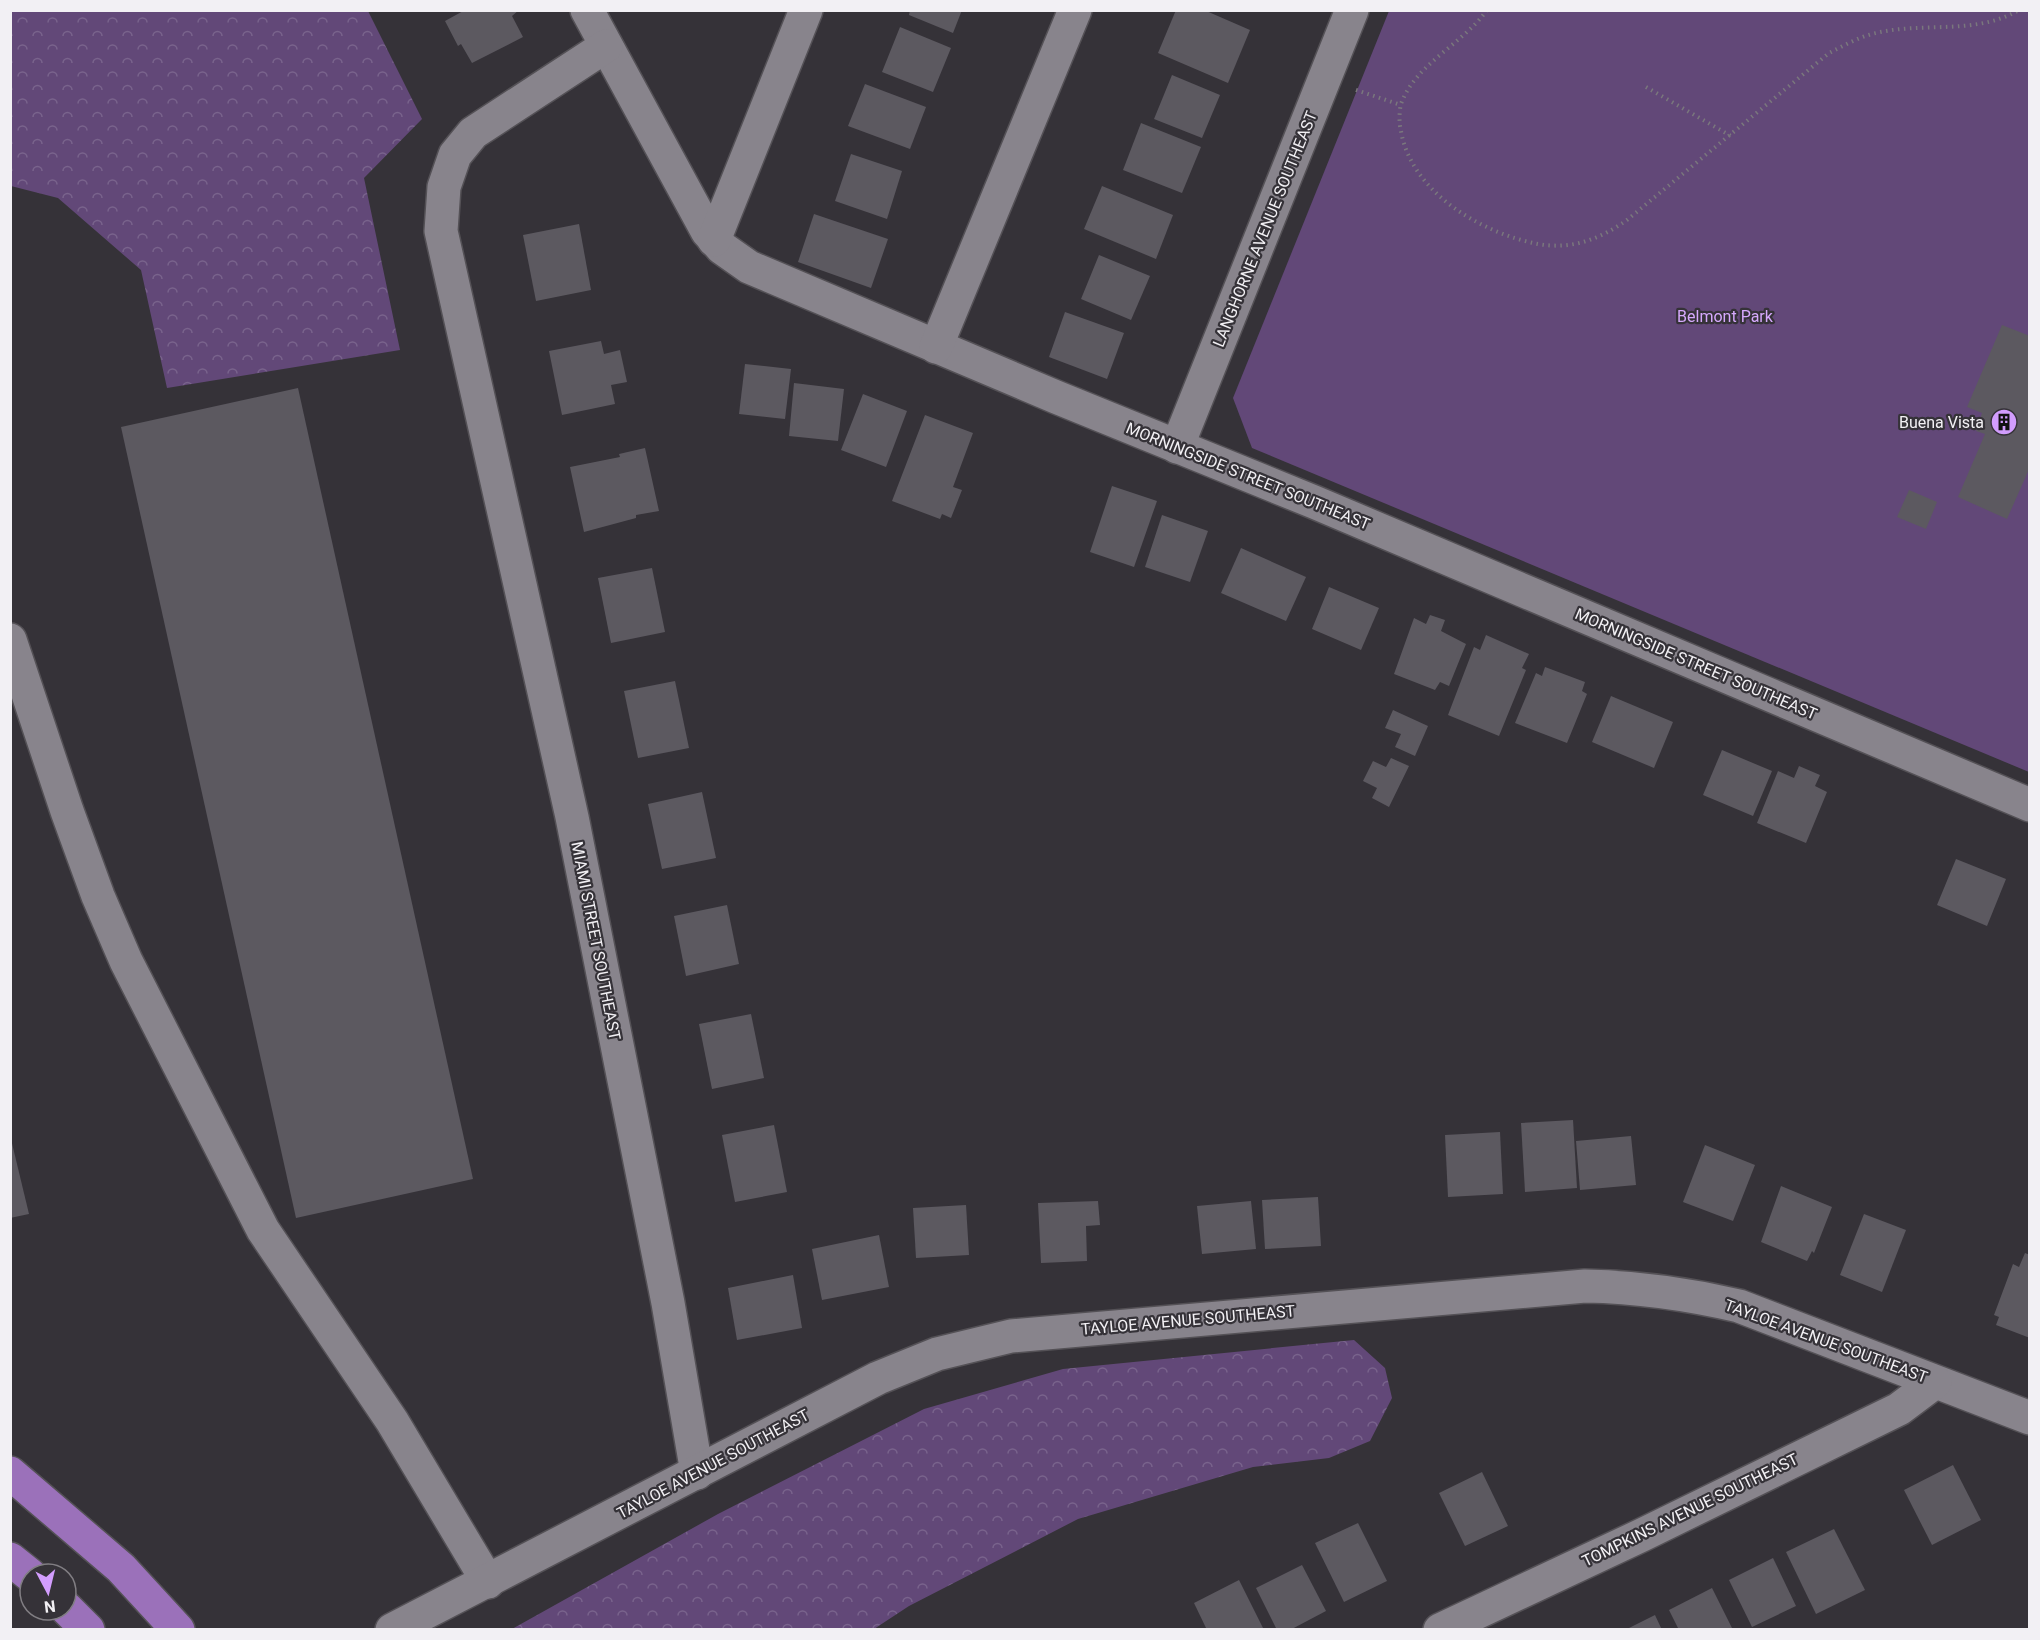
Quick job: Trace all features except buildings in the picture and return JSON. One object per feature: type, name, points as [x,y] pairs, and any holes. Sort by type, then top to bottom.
[{"type":"main road","points":[[10,1473],[121,1568],[178,1629]]},
{"type":"street","name":"MORNINGSIDE STREET SOUTHEAST","points":[[587,10],[654,136],[714,240],[749,267],[936,347],[1314,502],[2030,805]]},
{"type":"street","points":[[714,240],[806,10]]},
{"type":"street","points":[[936,347],[1075,10]]},
{"type":"street","name":"LANGHORNE AVENUE SOUTHEAST","points":[[1177,447],[1352,10]]},
{"type":"street","name":"MIAMI STREET SOUTHEAST","points":[[606,46],[473,133],[455,155],[444,187],[441,231],[574,828],[668,1303],[697,1473]]},
{"type":"street","points":[[10,640],[67,811],[98,896],[126,961],[263,1230],[392,1421],[488,1582]]},
{"type":"street","name":"TAYLOE AVENUE SOUTHEAST","points":[[392,1629],[488,1582],[878,1378],[937,1354],[1011,1335],[1585,1286],[1624,1287],[1689,1294],[1739,1306],[2030,1418]]},
{"type":"street","name":"TOMPKINS AVENUE SOUTHEAST","points":[[1440,1629],[1653,1529],[1899,1409],[1935,1382]]},
{"type":"path","points":[[1487,10],[1462,38],[1422,73],[1401,105],[1400,126],[1403,147],[1415,170],[1432,191],[1456,209],[1508,235],[1539,244],[1589,242],[1605,236],[1731,136],[1829,53],[1850,42],[1883,33],[2000,20],[2019,10]]},
{"type":"path","points":[[1326,77],[1401,105]]},
{"type":"path","points":[[1646,87],[1731,136]]},
{"type":"green space","points":[[11,10],[368,11],[422,119],[364,178],[400,350],[167,388],[141,270],[58,198],[11,186]]},
{"type":"green space","name":"Belmont Park","points":[[1389,11],[2029,11],[2029,772],[1252,448],[1233,398]]},
{"type":"green space","points":[[1354,1340],[1385,1368],[1392,1398],[1370,1441],[1329,1458],[1253,1467],[1078,1519],[909,1606],[874,1629],[512,1629],[718,1514],[924,1409],[1063,1369]]},
{"type":"place","name":"Buena Vista","points":[[2004,422]]}]
